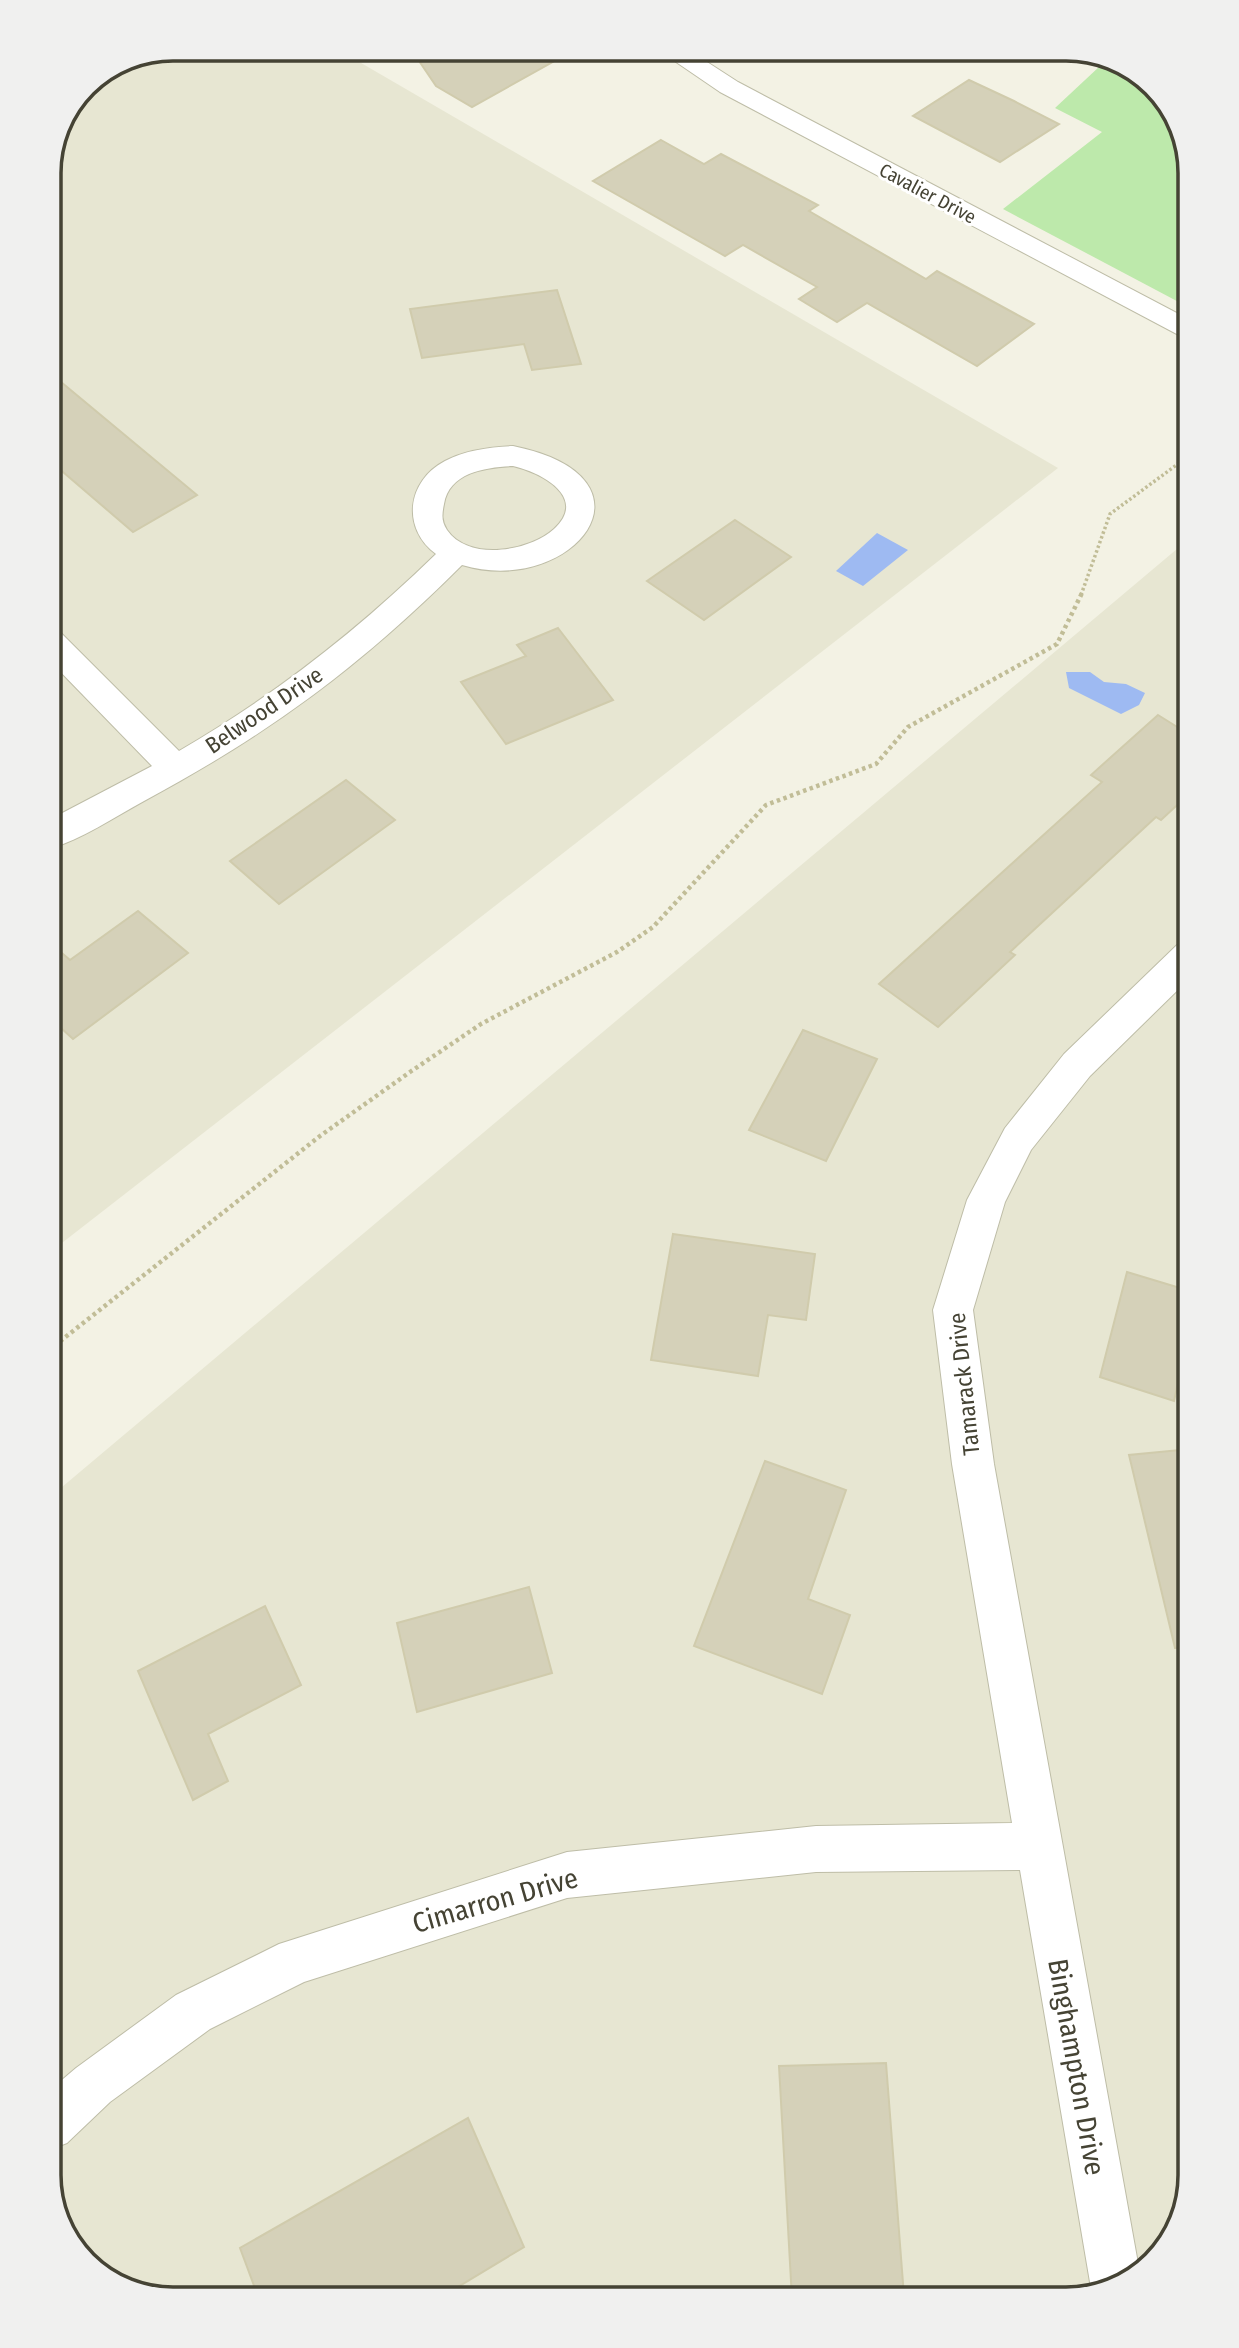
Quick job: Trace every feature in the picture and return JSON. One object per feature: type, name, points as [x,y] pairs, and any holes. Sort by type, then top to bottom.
[{"type":"street","name":"Cavalier Drive","points":[[688,61],[729,88],[1178,326]]},
{"type":"street","points":[[513,456],[549,466],[574,485],[580,499],[580,512],[566,538],[552,549],[525,559],[494,561],[456,552],[437,536],[426,517],[432,490],[456,468],[473,461],[513,456]]},
{"type":"street","name":"Belwood Drive","points":[[61,830],[176,769],[306,686],[395,613],[456,552]]},
{"type":"street","points":[[61,652],[176,769]]},
{"type":"street","name":"Tamarack Drive","points":[[1038,1846],[973,1464],[953,1310],[986,1200],[1018,1139],[1077,1065],[1178,967]]},
{"type":"street","name":"Cimarron Drive","points":[[61,2114],[93,2085],[192,2012],[296,1961],[567,1875],[816,1849],[1038,1846]]},
{"type":"street","name":"Binghampton Drive","points":[[1038,1846],[1114,2275]]},
{"type":"path","points":[[61,1341],[320,1136],[410,1072],[481,1024],[617,952],[653,927],[766,805],[835,776],[876,764],[908,727],[1057,644],[1091,574],[1110,514],[1178,464]]},
{"type":"shaded area","points":[[358,61],[1058,468],[61,1244],[61,166],[65,144],[73,124],[84,105],[99,89],[130,70],[151,63]]},
{"type":"shaded area","points":[[1178,548],[1178,2175],[1172,2211],[1159,2237],[1140,2259],[1109,2278],[1088,2285],[1066,2287],[166,2287],[137,2281],[111,2268],[99,2259],[76,2231],[63,2197],[61,2175],[61,1488]]},
{"type":"green space","points":[[1100,66],[1140,89],[1159,111],[1176,151],[1178,302],[1003,209],[1102,132],[1055,108]]},
{"type":"water","points":[[877,533],[908,550],[863,586],[836,571]]},
{"type":"water","points":[[1066,672],[1090,672],[1104,682],[1126,684],[1145,693],[1139,705],[1121,714],[1069,688]]},
{"type":"building","points":[[419,61],[554,61],[472,107],[436,86]]},
{"type":"building","points":[[969,80],[1059,124],[1000,162],[913,116]]},
{"type":"building","points":[[661,140],[704,164],[721,154],[818,205],[809,211],[926,279],[937,271],[1034,324],[977,366],[867,303],[837,322],[799,299],[817,287],[743,245],[725,256],[593,181]]},
{"type":"building","points":[[557,290],[581,364],[532,370],[524,344],[422,358],[410,309]]},
{"type":"building","points":[[61,382],[197,495],[133,532],[61,470]]},
{"type":"building","points":[[735,520],[791,557],[704,620],[647,581]]},
{"type":"building","points":[[558,628],[613,700],[506,744],[461,682],[526,656],[517,645]]},
{"type":"building","points":[[1158,715],[1178,728],[1178,804],[1161,820],[1156,817],[1010,952],[1015,955],[938,1027],[879,984],[1102,782],[1091,775]]},
{"type":"building","points":[[346,780],[395,820],[279,904],[230,861]]},
{"type":"building","points":[[138,911],[188,953],[73,1039],[61,1028],[61,952],[70,960]]},
{"type":"building","points":[[803,1030],[877,1059],[826,1161],[749,1130]]},
{"type":"building","points":[[673,1234],[815,1254],[806,1320],[768,1315],[758,1376],[651,1360]]},
{"type":"building","points":[[1127,1272],[1178,1287],[1178,1383],[1174,1401],[1100,1377]]},
{"type":"building","points":[[1178,1450],[1178,1648],[1175,1648],[1129,1455]]},
{"type":"building","points":[[765,1461],[846,1490],[808,1599],[850,1615],[822,1694],[694,1646]]},
{"type":"building","points":[[529,1587],[552,1673],[417,1712],[397,1623]]},
{"type":"building","points":[[265,1606],[301,1685],[208,1734],[228,1781],[193,1800],[138,1671]]},
{"type":"building","points":[[886,2063],[903,2287],[791,2287],[779,2066]]},
{"type":"building","points":[[468,2118],[524,2247],[458,2287],[255,2287],[240,2248]]}]
